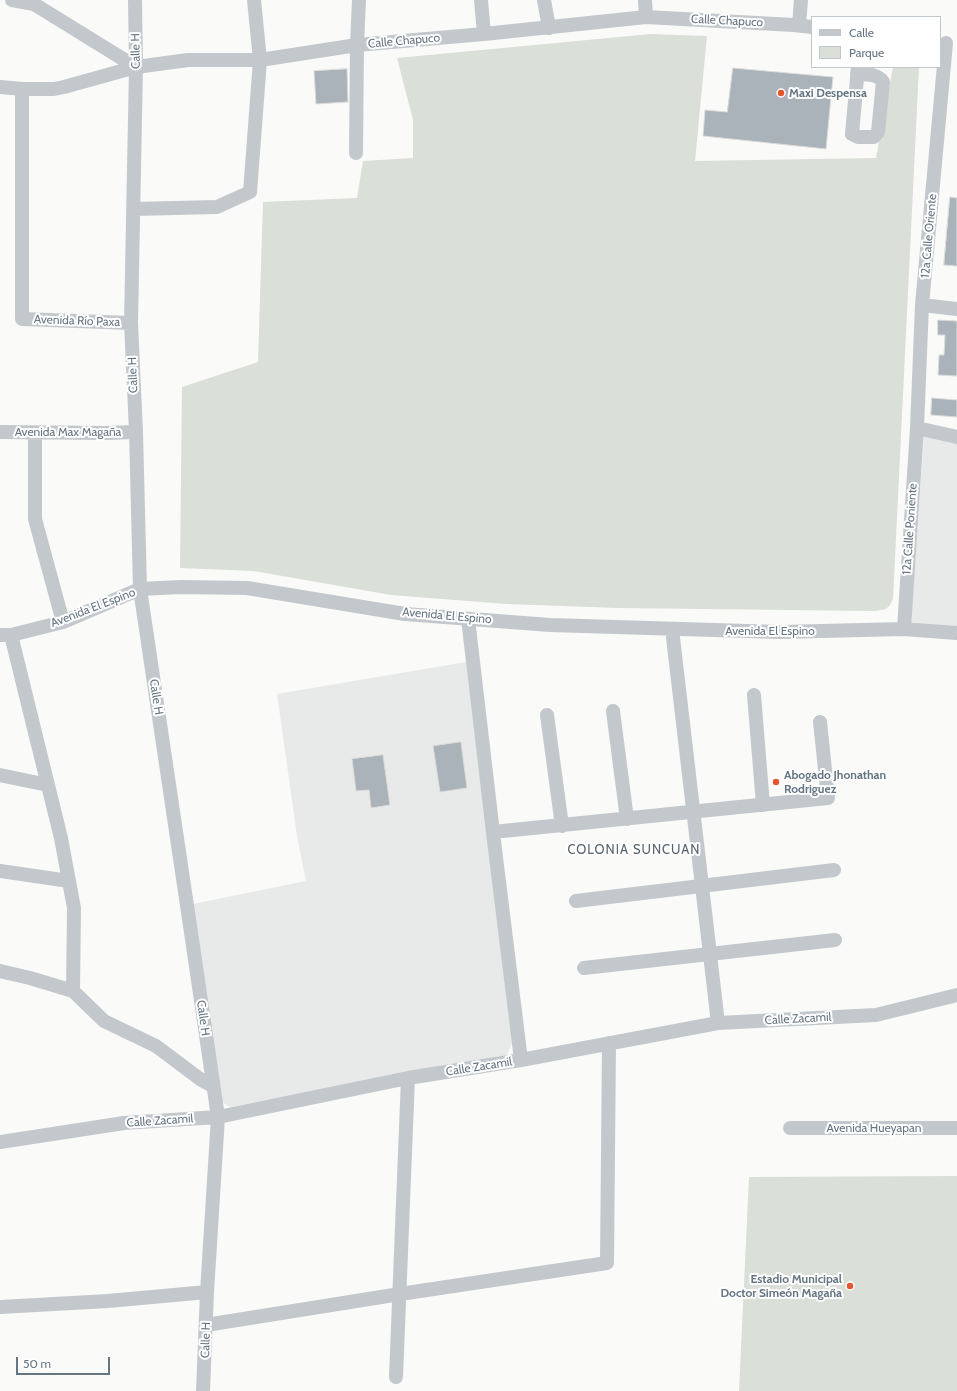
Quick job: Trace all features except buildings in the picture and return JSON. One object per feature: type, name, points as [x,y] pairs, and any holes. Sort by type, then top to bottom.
[{"type":"street","points":[[12,0],[34,4],[136,67]]},
{"type":"street","name":"Calle H","points":[[135,0],[136,67],[131,323],[136,432],[140,589],[218,1117],[207,1292],[203,1391]]},
{"type":"street","points":[[133,209],[217,206],[250,192],[260,60],[254,0]]},
{"type":"street","points":[[356,153],[359,0]]},
{"type":"street","points":[[480,0],[484,34]]},
{"type":"street","points":[[544,0],[549,28]]},
{"type":"street","points":[[645,0],[646,17]]},
{"type":"street","points":[[801,0],[806,26]]},
{"type":"street","name":"Calle Chapuco","points":[[0,87],[54,89],[136,67],[188,60],[260,60],[357,45],[549,28],[646,17],[806,26]]},
{"type":"street","name":"12a Calle Oriente","points":[[917,428],[922,306],[948,43]]},
{"type":"street","name":"Avenida Río Paxa","points":[[22,89],[22,320],[131,323]]},
{"type":"street","points":[[922,306],[957,309]]},
{"type":"street","points":[[917,428],[957,437]]},
{"type":"street","name":"12a Calle Poniente","points":[[904,629],[917,428]]},
{"type":"street","name":"Avenida Max Magaña","points":[[0,432],[136,432]]},
{"type":"street","points":[[35,432],[36,519],[63,622]]},
{"type":"street","name":"Avenida El Espino","points":[[6,635],[63,622],[140,589],[182,587],[247,588],[406,614],[550,625],[780,632],[904,629],[957,633]]},
{"type":"street","points":[[468,618],[492,832],[521,1060]]},
{"type":"street","points":[[672,629],[718,1023]]},
{"type":"street","points":[[6,635],[48,785],[61,838],[74,908],[73,990]]},
{"type":"street","points":[[754,695],[763,805]]},
{"type":"street","points":[[613,712],[627,820]]},
{"type":"street","points":[[547,715],[562,826]]},
{"type":"street","points":[[492,832],[627,820],[828,798],[820,722]]},
{"type":"street","points":[[0,775],[48,785]]},
{"type":"street","points":[[576,901],[834,870]]},
{"type":"street","points":[[0,871],[69,881]]},
{"type":"street","points":[[584,968],[835,940]]},
{"type":"street","points":[[0,971],[73,990],[104,1021],[156,1046],[200,1080],[213,1086]]},
{"type":"street","name":"Calle Zacamil","points":[[0,1142],[124,1123],[218,1117],[408,1078],[521,1060],[718,1023],[876,1015],[957,995]]},
{"type":"street","points":[[206,1325],[607,1263],[609,1043]]},
{"type":"street","points":[[396,1377],[408,1078]]},
{"type":"street","name":"Avenida Hueyapan","points":[[790,1128],[957,1128]]},
{"type":"street","points":[[0,1306],[108,1300],[207,1292]]},
{"type":"shaded area","points":[[924,436],[957,442],[957,627],[911,622]]},
{"type":"shaded area","points":[[466,662],[512,1043],[507,1055],[230,1107],[219,1100],[193,904],[306,881],[297,836],[277,694]]},
{"type":"green space","points":[[651,34],[707,36],[695,161],[876,158],[893,68],[919,68],[893,599],[888,607],[875,611],[619,608],[506,604],[391,595],[254,571],[180,568],[182,387],[258,362],[263,202],[357,198],[363,161],[413,158],[413,120],[397,58]]},
{"type":"green space","name":"Estadio Municipal Doctor Simeón Magaña","points":[[957,1176],[957,1391],[739,1391],[749,1177]]},
{"type":"place","name":"Maxi Despensa","points":[[781,93]]},
{"type":"place","name":"Abogado Jhonathan Rodriguez","points":[[776,782]]},
{"type":"place","name":"Estadio Municipal Doctor Simeón Magaña","points":[[850,1286]]},
{"type":"district","name":"COLONIA SUNCUAN","points":[[634,850]]}]
